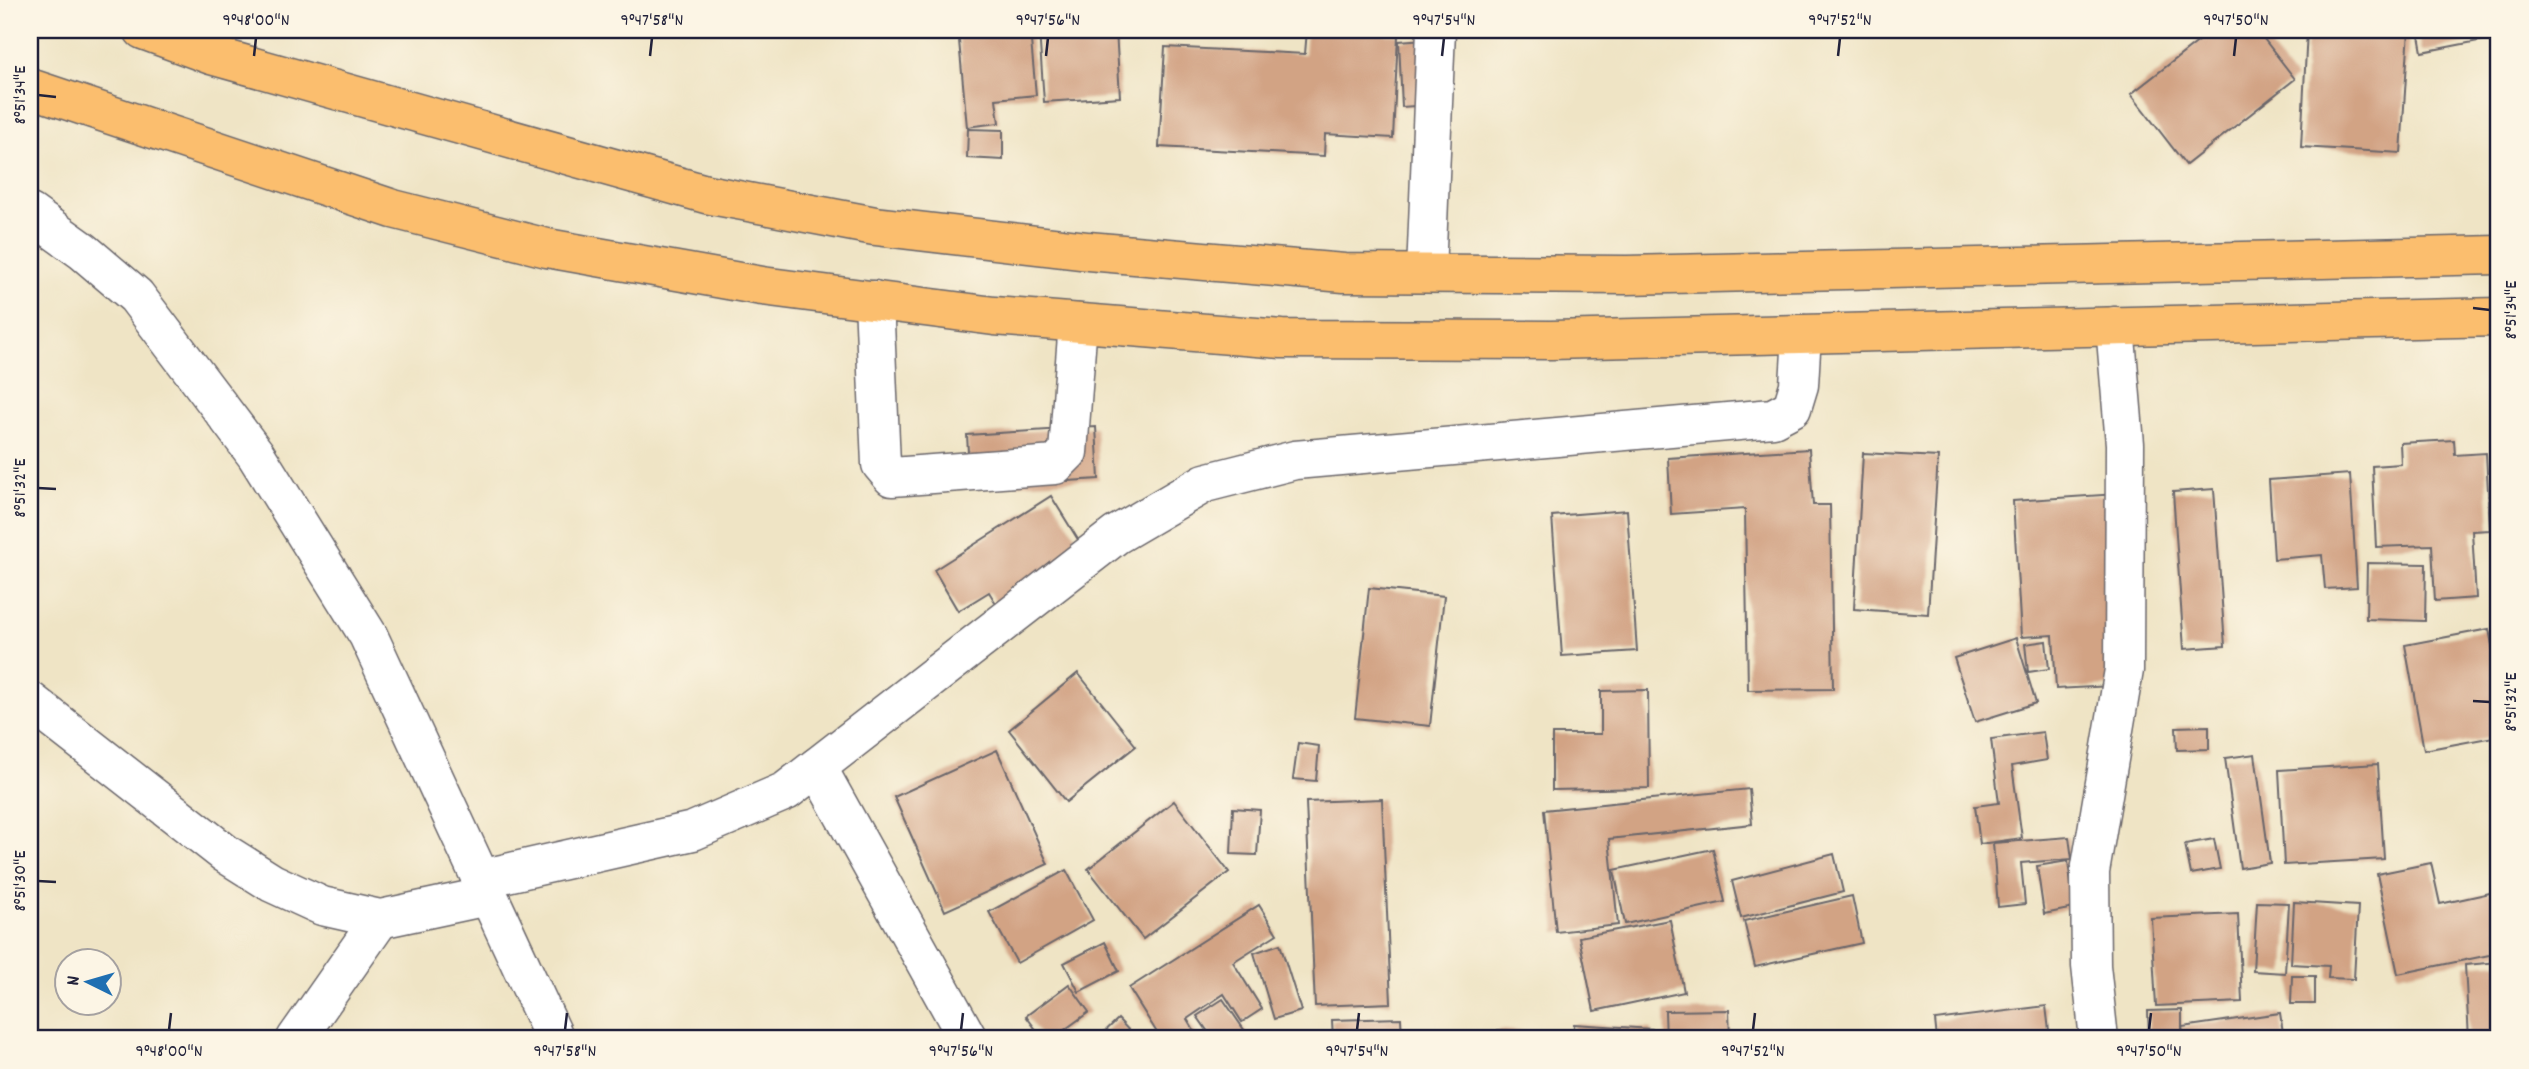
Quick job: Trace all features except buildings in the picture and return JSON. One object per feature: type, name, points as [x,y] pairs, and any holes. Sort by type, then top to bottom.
[{"type":"highway","points":[[143,30],[211,55],[706,194],[874,226],[1088,251],[1344,272],[1627,275],[2499,255]]},
{"type":"highway","points":[[30,88],[393,209],[547,248],[762,286],[993,316],[1282,339],[1551,340],[2499,317]]},
{"type":"street","points":[[1426,273],[1436,30]]},
{"type":"street","points":[[30,213],[83,251],[136,296],[256,455],[368,635],[555,1039]]},
{"type":"street","points":[[874,300],[881,464],[892,477],[1055,465],[1068,452],[1079,323]]},
{"type":"street","points":[[2099,1039],[2091,967],[2090,872],[2124,670],[2125,444],[2115,326]]},
{"type":"street","points":[[30,701],[226,854],[272,883],[323,906],[380,919],[484,887],[693,831],[786,792],[1116,535],[1205,483],[1295,460],[1773,418],[1792,408],[1799,385],[1802,334]]},
{"type":"street","points":[[817,767],[968,1039]]},
{"type":"street","points":[[296,1039],[380,919]]}]
